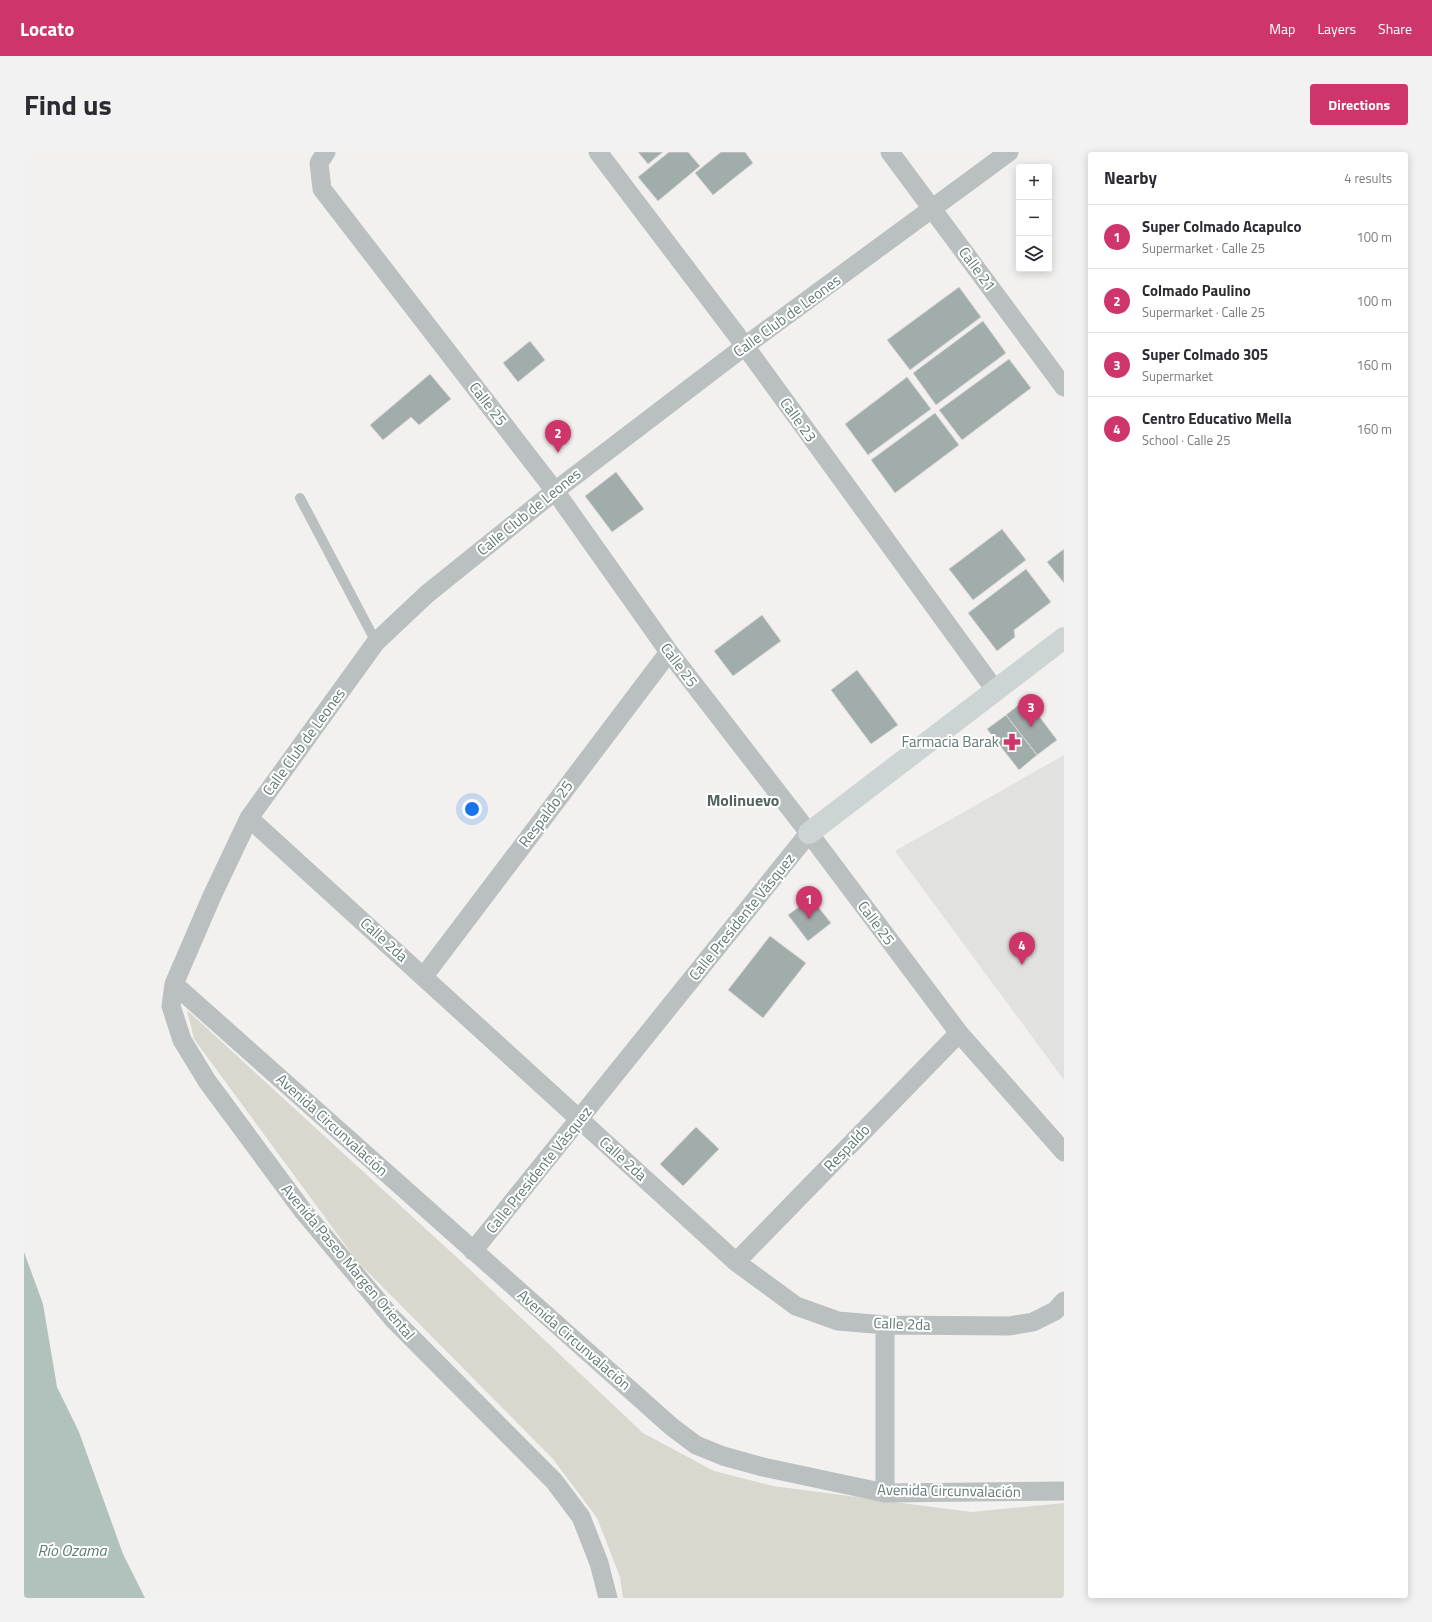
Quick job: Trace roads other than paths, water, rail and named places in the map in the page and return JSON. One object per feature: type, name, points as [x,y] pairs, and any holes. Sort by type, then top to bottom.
[{"type":"street","name":"Calle 23","points":[[598,152],[745,346],[995,690]]},
{"type":"street","name":"Calle 21","points":[[890,152],[1064,386]]},
{"type":"street","name":"Calle Club de Leones","points":[[174,984],[212,896],[249,818],[376,642],[427,594],[555,491],[745,346],[933,209],[1008,152]]},
{"type":"street","name":"Calle 25","points":[[323,158],[322,189],[555,491],[669,652],[809,833],[958,1033],[1064,1152]]},
{"type":"street","name":"Calle Presidente Vásquez","points":[[473,1251],[809,833],[1064,638]]},
{"type":"street","name":"Respaldo 25","points":[[424,976],[669,652]]},
{"type":"street","name":"Calle 2da","points":[[249,818],[736,1262],[796,1306],[838,1321],[885,1325],[1015,1325],[1033,1322],[1055,1311],[1064,1301]]},
{"type":"street","name":"Avenida Circunvalación","points":[[174,984],[672,1427],[696,1445],[723,1456],[763,1467],[885,1493],[1064,1491]]},
{"type":"street","name":"Avenida Paseo Margen Oriental","points":[[174,984],[171,1006],[182,1040],[207,1081],[303,1211],[393,1319],[558,1487],[581,1517],[599,1562],[608,1598]]},
{"type":"street","name":"Respaldo","points":[[736,1262],[958,1033]]},
{"type":"street","points":[[885,1325],[885,1493]]},
{"type":"lane","points":[[300,498],[376,642]]},
{"type":"water","name":"Río Ozama","points":[[24,1252],[43,1304],[57,1387],[79,1432],[123,1554],[145,1598],[24,1598]]},
{"type":"place","name":"Colmado Paulino","points":[[558,453]]},
{"type":"place","name":"Super Colmado 305","points":[[1031,727]]},
{"type":"place","name":"Farmacia Barak","points":[[1012,742]]},
{"type":"place","name":"Super Colmado Acapulco","points":[[809,919]]},
{"type":"place","name":"Centro Educativo Mella","points":[[1022,965]]},
{"type":"district","name":"Molinuevo","points":[[743,800]]}]
